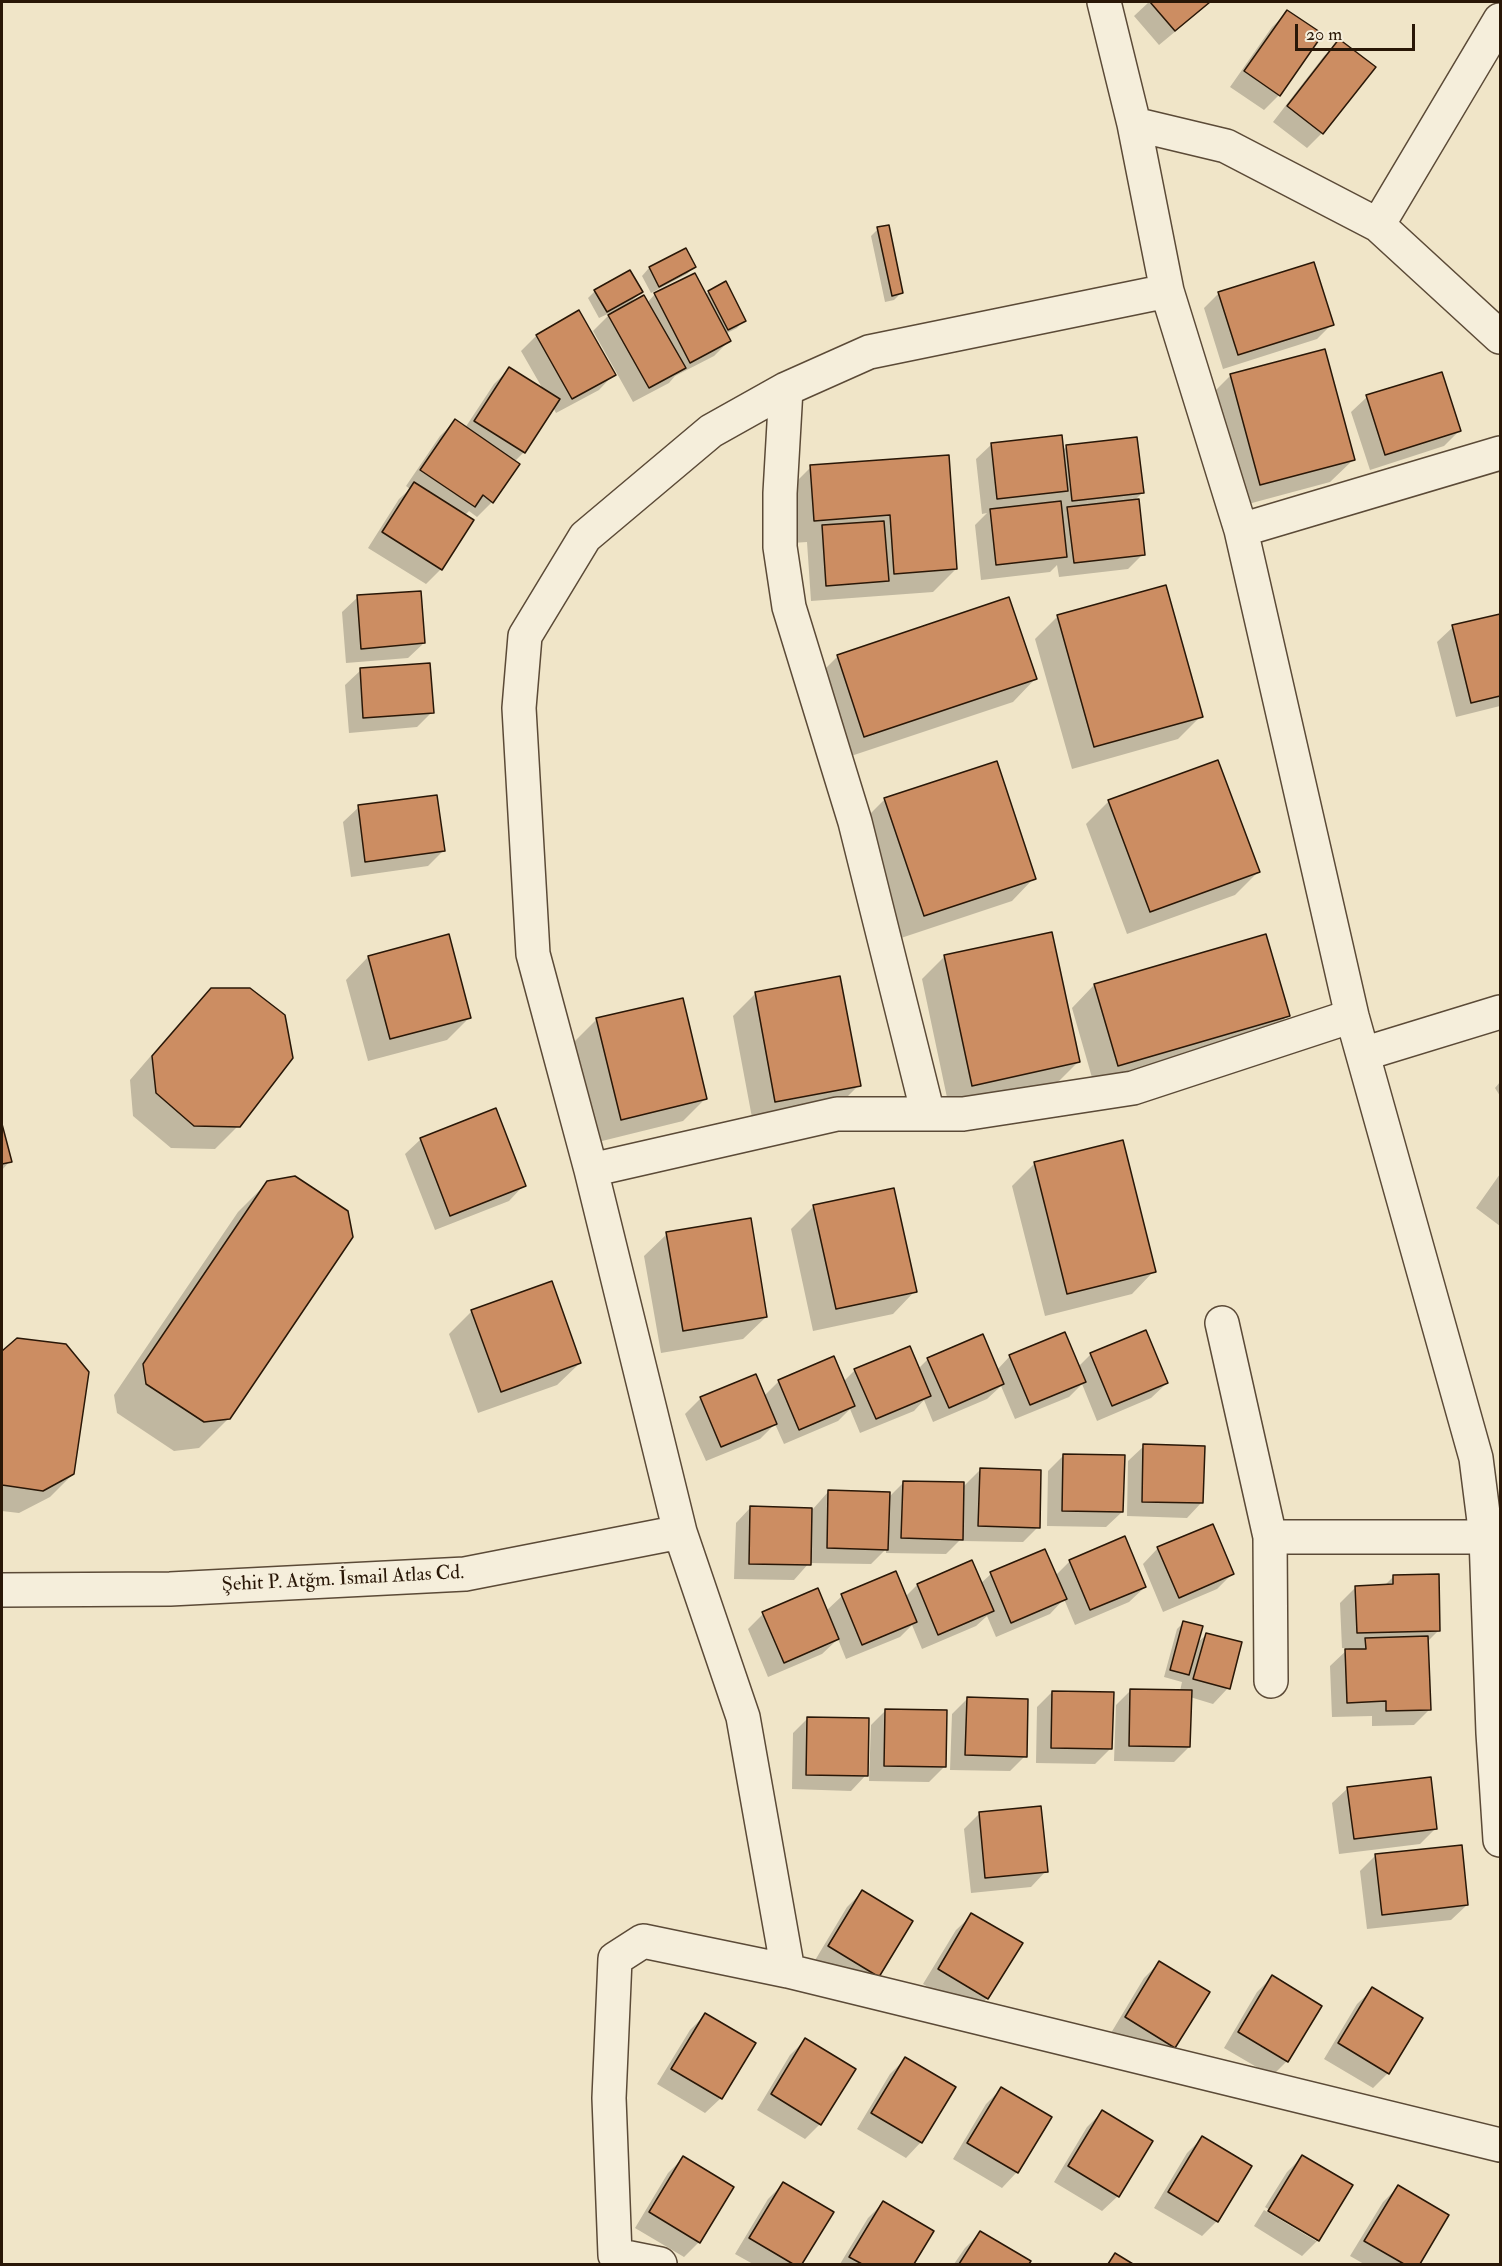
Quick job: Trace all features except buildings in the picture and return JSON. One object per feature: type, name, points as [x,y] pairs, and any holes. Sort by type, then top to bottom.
[{"type":"street","points":[[1104,2],[1134,124],[1167,291],[1241,530],[1352,1016],[1476,1458],[1486,1537],[1493,1732],[1500,1840]]},
{"type":"street","points":[[1378,225],[1500,20]]},
{"type":"street","points":[[1134,124],[1226,146],[1378,225],[1500,337]]},
{"type":"street","points":[[788,1971],[743,1717],[680,1532],[591,1170],[533,954],[519,708],[525,636],[585,537],[711,431],[786,389],[869,352],[1167,291]]},
{"type":"street","points":[[786,389],[780,493],[780,547],[789,607],[855,822],[928,1114]]},
{"type":"street","points":[[1241,530],[1500,453]]},
{"type":"street","points":[[1363,1054],[1500,1012]]},
{"type":"street","points":[[591,1170],[837,1114],[963,1114],[1133,1088],[1352,1016]]},
{"type":"street","points":[[1222,1323],[1270,1537],[1271,1681]]},
{"type":"street","name":"Şehit P. Atğm. İsmail Atlas Cd.","points":[[2,1590],[170,1589],[465,1574],[680,1532]]},
{"type":"street","points":[[1270,1537],[1486,1537]]},
{"type":"street","points":[[660,2265],[615,2255],[609,2098],[615,1959],[643,1941],[788,1971],[1500,2145]]}]
